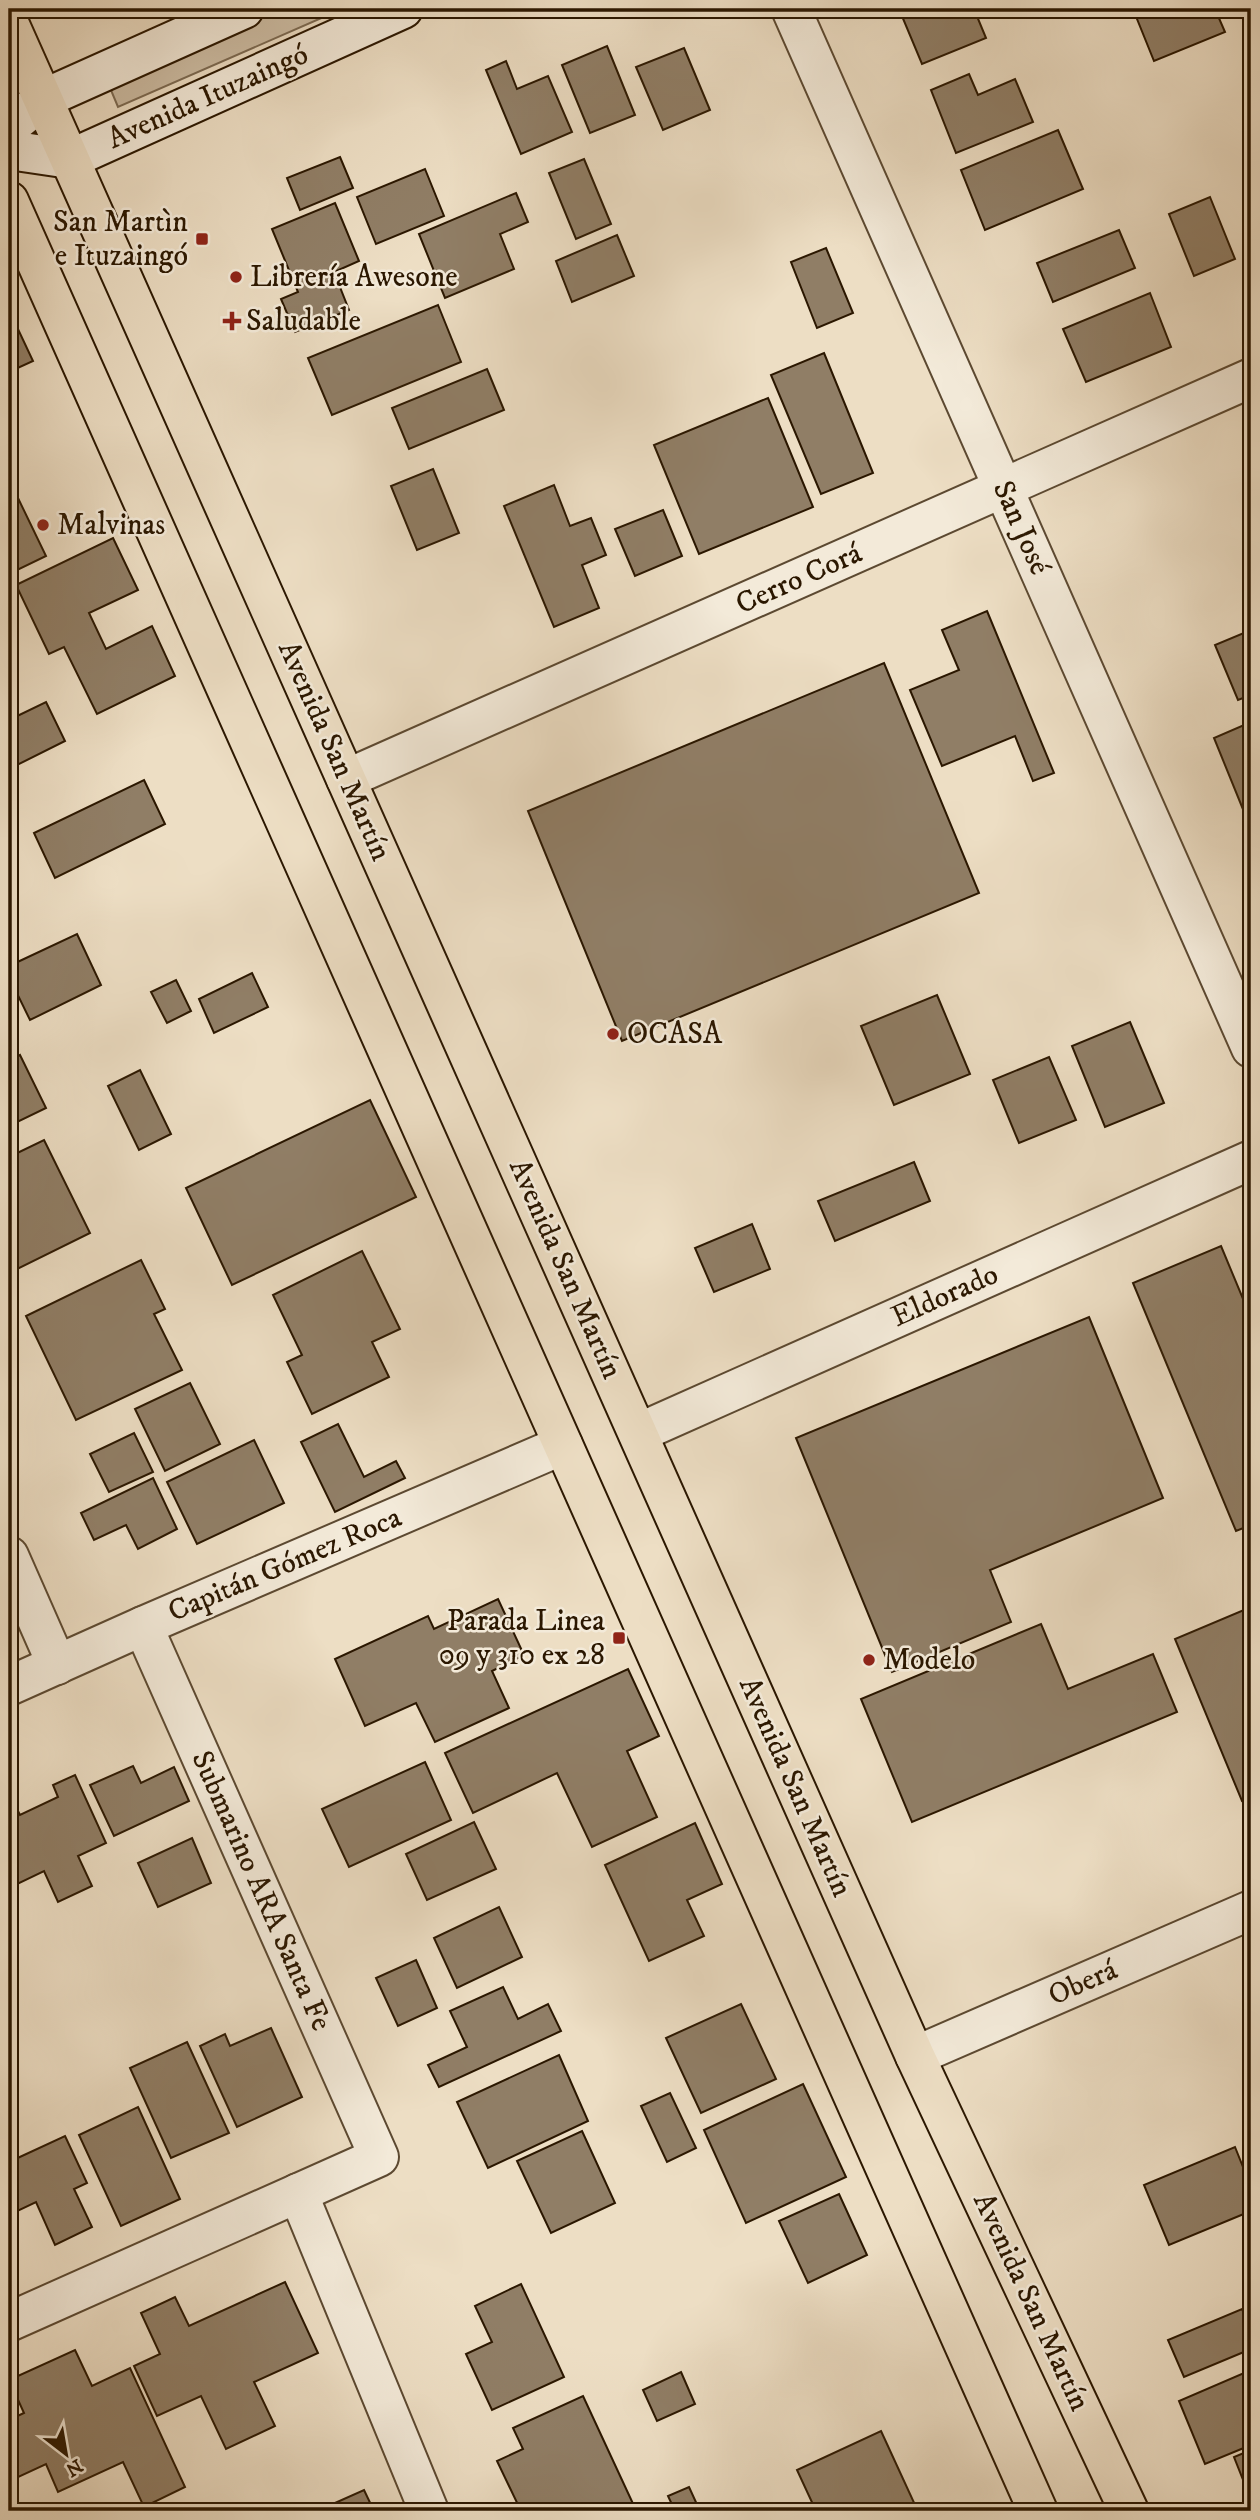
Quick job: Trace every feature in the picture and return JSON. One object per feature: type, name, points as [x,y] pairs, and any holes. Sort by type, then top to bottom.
[{"type":"main road","name":"Avenida San Martín","points":[[9,23],[915,2056],[1129,2511]]},
{"type":"main road","points":[[9,201],[1038,2511]]},
{"type":"street","points":[[9,127],[43,99],[244,9]]},
{"type":"street","name":"Avenida Ituzaingó","points":[[9,150],[70,159],[403,9]]},
{"type":"street","name":"San José","points":[[791,9],[1251,1048]]},
{"type":"street","name":"Cerro Corá","points":[[346,779],[1251,377]]},
{"type":"street","name":"Eldorado","points":[[638,1433],[1251,1160]]},
{"type":"street","name":"Capitán Gómez Roca","points":[[9,1686],[563,1445]]},
{"type":"street","points":[[9,1556],[57,1665]]},
{"type":"street","name":"Submarino ARA Santa Fe","points":[[143,1626],[379,2157],[298,2193]]},
{"type":"street","name":"Oberá","points":[[915,2056],[1251,1910]]},
{"type":"street","points":[[9,2322],[298,2193],[429,2511]]},
{"type":"shaded area","points":[[277,9],[342,9],[118,107],[108,83]]},
{"type":"building","points":[[899,9],[974,9],[986,38],[922,64]]},
{"type":"building","points":[[1133,9],[1215,9],[1225,32],[1154,61]]},
{"type":"building","points":[[607,46],[635,115],[590,133],[562,65]]},
{"type":"building","points":[[684,48],[710,110],[663,130],[636,67]]},
{"type":"building","points":[[506,61],[517,89],[548,76],[572,132],[521,154],[486,70]]},
{"type":"building","points":[[969,74],[978,95],[1015,79],[1033,122],[956,153],[931,90]]},
{"type":"building","points":[[1058,130],[1083,189],[985,230],[961,170]]},
{"type":"building","points":[[340,157],[353,188],[300,210],[287,178]]},
{"type":"building","points":[[584,159],[611,224],[576,239],[549,173]]},
{"type":"building","points":[[425,169],[444,216],[376,244],[357,197]]},
{"type":"building","points":[[516,193],[528,222],[500,234],[514,269],[445,298],[419,234]]},
{"type":"building","points":[[1210,197],[1235,259],[1194,276],[1169,214]]},
{"type":"building","points":[[335,203],[359,261],[334,272],[349,310],[295,332],[281,299],[298,292],[272,229]]},
{"type":"building","points":[[1119,230],[1135,268],[1053,302],[1037,263]]},
{"type":"building","points":[[617,235],[634,276],[572,302],[556,261]]},
{"type":"building","points":[[826,248],[853,313],[817,328],[791,262]]},
{"type":"building","points":[[1150,293],[1171,347],[1086,382],[1063,329]]},
{"type":"building","points":[[438,305],[461,362],[332,415],[308,358]]},
{"type":"building","points":[[9,310],[33,361],[9,372]]},
{"type":"building","points":[[824,353],[873,473],[821,494],[771,375]]},
{"type":"building","points":[[487,369],[504,410],[409,449],[392,408]]},
{"type":"building","points":[[768,398],[813,507],[699,554],[654,445]]},
{"type":"building","points":[[433,469],[459,533],[417,550],[391,486]]},
{"type":"building","points":[[554,485],[570,526],[591,518],[606,555],[582,565],[599,608],[554,627],[504,506]]},
{"type":"building","points":[[17,496],[46,556],[9,574],[9,500]]},
{"type":"building","points":[[663,510],[682,556],[635,576],[615,529]]},
{"type":"building","points":[[113,538],[138,590],[89,613],[106,649],[152,626],[175,676],[97,714],[64,647],[49,654],[16,585]]},
{"type":"building","points":[[987,611],[1054,773],[1033,781],[1015,736],[942,766],[910,690],[959,670],[942,630]]},
{"type":"building","points":[[1251,630],[1251,695],[1238,700],[1215,645]]},
{"type":"building","points":[[884,663],[979,893],[622,1041],[528,811]]},
{"type":"building","points":[[46,702],[65,741],[9,769],[9,720]]},
{"type":"building","points":[[1251,722],[1251,829],[1214,738]]},
{"type":"building","points":[[144,780],[165,824],[55,878],[34,833]]},
{"type":"building","points":[[77,934],[101,985],[30,1020],[9,977],[9,966]]},
{"type":"building","points":[[252,973],[268,1007],[214,1033],[199,999]]},
{"type":"building","points":[[176,980],[191,1011],[167,1023],[151,992]]},
{"type":"building","points":[[937,995],[970,1074],[894,1105],[861,1026]]},
{"type":"building","points":[[1130,1022],[1164,1103],[1105,1127],[1072,1046]]},
{"type":"building","points":[[20,1055],[46,1108],[9,1126],[9,1061]]},
{"type":"building","points":[[1049,1057],[1076,1120],[1019,1143],[993,1080]]},
{"type":"building","points":[[140,1070],[171,1134],[139,1150],[108,1086]]},
{"type":"building","points":[[370,1100],[416,1197],[232,1285],[186,1188]]},
{"type":"building","points":[[44,1140],[90,1233],[9,1273],[9,1157]]},
{"type":"building","points":[[914,1162],[930,1201],[835,1241],[818,1201]]},
{"type":"building","points":[[752,1224],[770,1269],[714,1292],[695,1248]]},
{"type":"building","points":[[1221,1246],[1251,1318],[1251,1525],[1236,1531],[1133,1283]]},
{"type":"building","points":[[362,1251],[400,1329],[372,1342],[389,1377],[312,1414],[287,1362],[302,1355],[273,1295]]},
{"type":"building","points":[[141,1260],[165,1309],[154,1314],[182,1370],[76,1420],[26,1316]]},
{"type":"building","points":[[1089,1317],[1163,1498],[990,1570],[1011,1622],[892,1672],[796,1438]]},
{"type":"building","points":[[190,1383],[220,1444],[165,1471],[135,1409]]},
{"type":"building","points":[[338,1424],[364,1477],[396,1461],[405,1478],[335,1512],[301,1442]]},
{"type":"building","points":[[134,1433],[153,1472],[109,1492],[90,1454]]},
{"type":"building","points":[[254,1440],[284,1503],[197,1544],[167,1482]]},
{"type":"building","points":[[153,1478],[177,1529],[138,1549],[126,1525],[94,1540],[81,1513]]},
{"type":"building","points":[[498,1599],[524,1655],[492,1671],[509,1708],[435,1742],[416,1703],[365,1726],[335,1659],[428,1616],[434,1629]]},
{"type":"building","points":[[1251,1607],[1251,1797],[1242,1801],[1175,1639]]},
{"type":"building","points":[[1041,1624],[1068,1689],[1153,1654],[1177,1712],[912,1822],[861,1699]]},
{"type":"building","points":[[628,1669],[659,1736],[627,1751],[657,1817],[592,1847],[557,1773],[473,1813],[445,1753]]},
{"type":"building","points":[[425,1762],[451,1820],[349,1867],[322,1809]]},
{"type":"building","points":[[133,1766],[141,1783],[174,1767],[189,1801],[114,1836],[90,1785]]},
{"type":"building","points":[[75,1775],[106,1843],[78,1856],[92,1886],[58,1902],[44,1871],[9,1888],[9,1793],[20,1815],[58,1797],[53,1785]]},
{"type":"building","points":[[474,1822],[496,1869],[427,1900],[406,1854]]},
{"type":"building","points":[[695,1823],[722,1884],[687,1900],[704,1936],[649,1961],[605,1865]]},
{"type":"building","points":[[192,1838],[211,1883],[158,1907],[138,1863]]},
{"type":"building","points":[[499,1907],[522,1957],[457,1988],[434,1938]]},
{"type":"building","points":[[416,1960],[437,2008],[398,2026],[376,1978]]},
{"type":"building","points":[[503,1987],[518,2019],[548,2004],[561,2031],[439,2087],[428,2065],[467,2047],[450,2011]]},
{"type":"building","points":[[741,2004],[776,2079],[701,2113],[666,2038]]},
{"type":"building","points":[[271,2028],[302,2097],[237,2127],[200,2046],[225,2034],[230,2046]]},
{"type":"building","points":[[187,2042],[229,2133],[171,2158],[130,2068]]},
{"type":"building","points":[[559,2055],[588,2121],[488,2168],[457,2102]]},
{"type":"building","points":[[803,2084],[846,2177],[746,2223],[704,2130]]},
{"type":"building","points":[[670,2093],[696,2148],[667,2162],[641,2106]]},
{"type":"building","points":[[138,2107],[180,2199],[121,2226],[79,2135]]},
{"type":"building","points":[[582,2131],[615,2203],[551,2233],[517,2161]]},
{"type":"building","points":[[65,2136],[87,2183],[74,2189],[92,2227],[55,2245],[36,2202],[9,2215],[9,2162]]},
{"type":"building","points":[[1235,2147],[1251,2187],[1251,2211],[1169,2245],[1144,2185]]},
{"type":"building","points":[[839,2194],[867,2255],[808,2283],[779,2221]]},
{"type":"building","points":[[285,2282],[318,2353],[254,2382],[275,2426],[226,2449],[201,2396],[157,2416],[134,2366],[160,2354],[141,2313],[175,2297],[189,2326]]},
{"type":"building","points":[[521,2284],[564,2377],[492,2410],[466,2354],[492,2342],[475,2306]]},
{"type":"building","points":[[1242,2309],[1251,2332],[1251,2349],[1184,2377],[1168,2340]]},
{"type":"building","points":[[75,2350],[92,2386],[130,2368],[185,2487],[144,2507],[123,2462],[58,2492],[46,2464],[14,2479],[9,2467],[9,2420],[24,2413],[9,2380]]},
{"type":"building","points":[[1251,2370],[1251,2445],[1205,2464],[1179,2401]]},
{"type":"building","points":[[681,2372],[695,2404],[657,2421],[643,2390]]},
{"type":"building","points":[[583,2396],[635,2508],[627,2511],[521,2511],[497,2461],[523,2449],[513,2428]]},
{"type":"building","points":[[881,2431],[916,2507],[908,2511],[816,2511],[797,2470]]},
{"type":"building","points":[[1251,2450],[1251,2500],[1234,2457]]},
{"type":"building","points":[[689,2487],[700,2511],[675,2511],[668,2496]]},
{"type":"building","points":[[364,2490],[374,2511],[317,2511]]},
{"type":"place","name":"San Martìn e Ituzaingó","points":[[202,239]]},
{"type":"place","name":"Librería Awesone","points":[[236,277]]},
{"type":"place","name":"Saludable","points":[[232,321]]},
{"type":"place","name":"Malvinas","points":[[43,525]]},
{"type":"place","name":"OCASA","points":[[613,1034]]},
{"type":"place","name":"Parada Linea 09 y 310 ex 28","points":[[619,1638]]},
{"type":"place","name":"Modelo","points":[[869,1660]]}]
